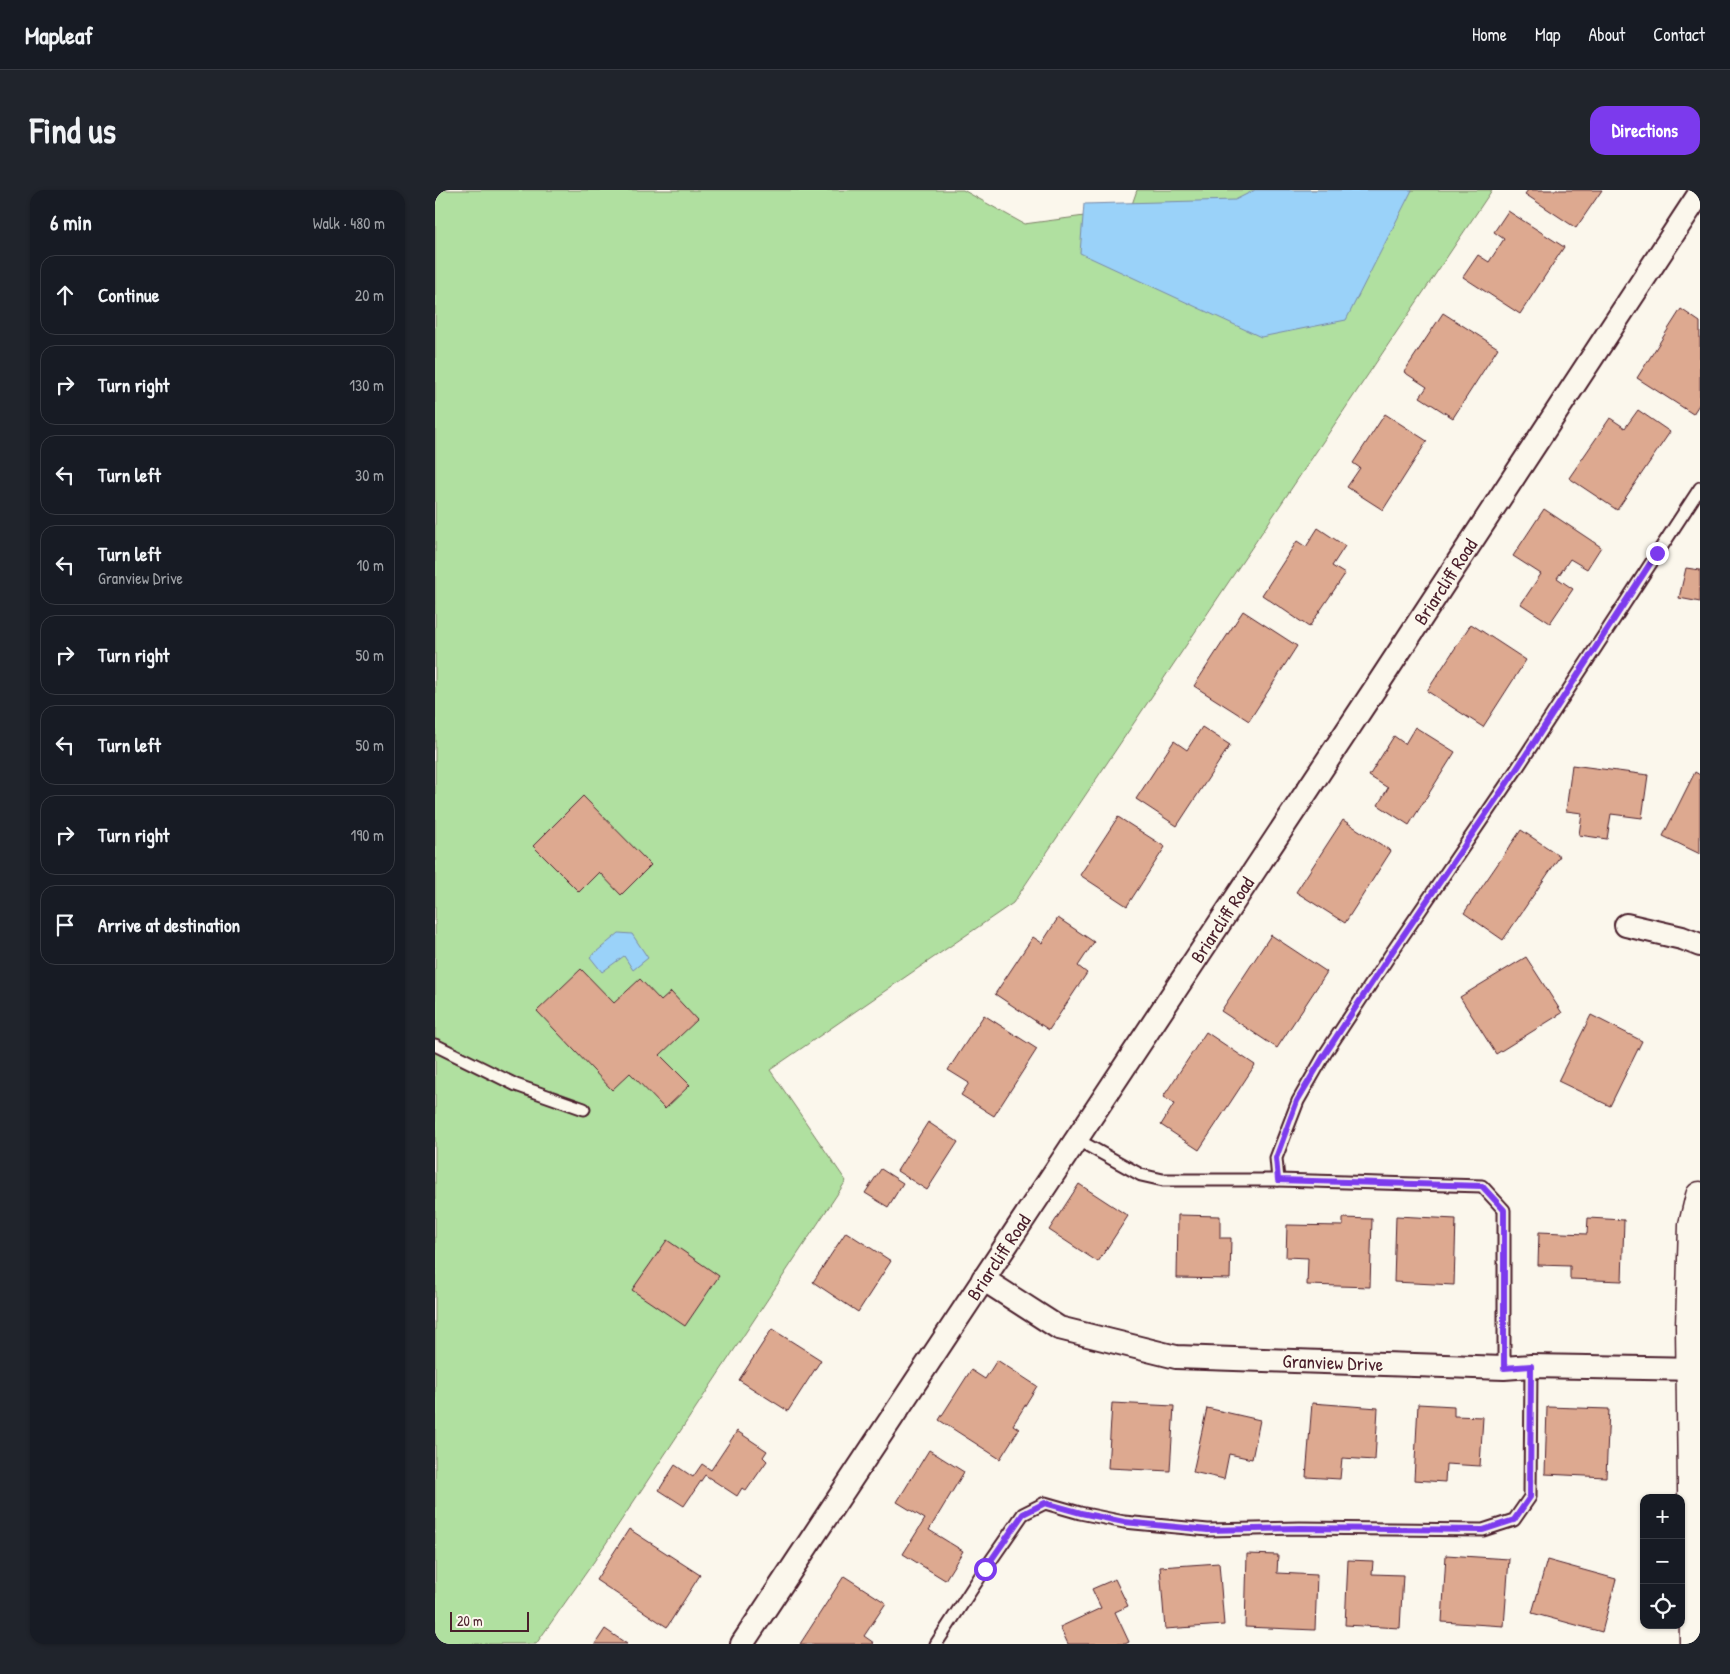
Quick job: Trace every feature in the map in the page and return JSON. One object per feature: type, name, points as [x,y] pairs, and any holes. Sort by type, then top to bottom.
[{"type":"street","name":"Briarcliff Road","points":[[742,1644],[1386,673],[1700,193]]},
{"type":"street","points":[[1626,925],[1682,938],[1700,945]]},
{"type":"street","points":[[1694,1644],[1696,1370],[1690,1327],[1693,1225],[1700,1196]]},
{"type":"street","name":"Granview Drive","points":[[983,1279],[1059,1328],[1176,1357],[1504,1368],[1531,1366],[1696,1370]]},
{"type":"lane","points":[[1278,1180],[1276,1158],[1297,1101],[1325,1054],[1516,770],[1700,488]]},
{"type":"lane","points":[[435,1045],[516,1085],[584,1109]]},
{"type":"lane","points":[[1076,1139],[1141,1175],[1163,1180],[1278,1180],[1482,1186],[1504,1210],[1504,1368]]},
{"type":"lane","points":[[936,1644],[1023,1514],[1045,1503],[1124,1522],[1208,1530],[1300,1528],[1483,1530],[1514,1520],[1530,1497],[1531,1366]]},
{"type":"green space","points":[[435,190],[963,190],[1024,224],[1130,210],[1137,190],[1492,190],[1013,903],[770,1070],[846,1181],[593,1563],[536,1644],[435,1644]]},
{"type":"water","points":[[1255,190],[1412,190],[1346,320],[1261,337],[1080,253],[1084,204],[1235,200]]},
{"type":"water","points":[[619,933],[632,934],[648,958],[633,970],[624,956],[602,972],[590,957]]},
{"type":"building","points":[[1528,190],[1602,190],[1576,228],[1525,194]]},
{"type":"building","points":[[1508,211],[1564,247],[1520,314],[1463,277],[1478,255],[1489,262],[1504,239],[1494,232]]},
{"type":"building","points":[[1681,309],[1700,322],[1700,403],[1693,414],[1637,378]]},
{"type":"building","points":[[1443,313],[1498,348],[1453,418],[1420,397],[1427,387],[1404,372]]},
{"type":"building","points":[[1638,410],[1670,432],[1617,510],[1569,478],[1610,418],[1625,428]]},
{"type":"building","points":[[1385,414],[1427,441],[1383,510],[1347,487],[1360,468],[1353,463]]},
{"type":"building","points":[[1544,509],[1601,547],[1587,569],[1570,559],[1557,578],[1573,589],[1550,623],[1521,604],[1541,574],[1513,556]]},
{"type":"building","points":[[1318,528],[1345,546],[1332,566],[1345,574],[1309,627],[1262,595],[1297,541],[1306,547]]},
{"type":"building","points":[[1686,568],[1700,570],[1700,602],[1679,598]]},
{"type":"building","points":[[1243,611],[1297,646],[1249,721],[1194,686]]},
{"type":"building","points":[[1471,624],[1526,660],[1483,727],[1427,691]]},
{"type":"building","points":[[1202,727],[1230,745],[1177,826],[1136,799],[1174,741],[1187,750]]},
{"type":"building","points":[[1415,727],[1455,752],[1409,825],[1378,805],[1388,788],[1369,776],[1394,736],[1405,744]]},
{"type":"building","points":[[1572,765],[1648,775],[1642,818],[1611,814],[1607,839],[1579,835],[1582,813],[1566,811]]},
{"type":"building","points":[[1695,772],[1700,775],[1700,854],[1663,836]]},
{"type":"building","points":[[583,796],[651,865],[621,895],[599,872],[579,892],[533,846]]},
{"type":"building","points":[[1118,817],[1165,847],[1127,906],[1080,875]]},
{"type":"building","points":[[1343,820],[1391,851],[1345,923],[1296,892]]},
{"type":"building","points":[[1521,830],[1560,856],[1503,940],[1464,913]]},
{"type":"building","points":[[1058,918],[1094,942],[1078,966],[1087,973],[1049,1030],[995,994],[1033,937],[1042,943]]},
{"type":"building","points":[[1271,935],[1327,972],[1277,1048],[1221,1011]]},
{"type":"building","points":[[1526,957],[1562,1013],[1496,1054],[1460,997]]},
{"type":"building","points":[[581,969],[614,1003],[640,979],[661,1001],[671,992],[697,1020],[660,1055],[690,1085],[665,1109],[630,1073],[612,1090],[537,1011]]},
{"type":"building","points":[[984,1015],[1037,1049],[994,1116],[961,1095],[969,1083],[948,1070]]},
{"type":"building","points":[[1591,1015],[1642,1041],[1610,1106],[1558,1081]]},
{"type":"building","points":[[1206,1032],[1255,1065],[1199,1150],[1161,1125],[1174,1104],[1163,1097]]},
{"type":"building","points":[[928,1122],[958,1142],[927,1190],[897,1171]]},
{"type":"building","points":[[881,1169],[903,1183],[888,1207],[865,1193]]},
{"type":"building","points":[[1079,1184],[1128,1216],[1098,1262],[1049,1230]]},
{"type":"building","points":[[1178,1215],[1220,1216],[1220,1238],[1231,1238],[1230,1279],[1177,1278]]},
{"type":"building","points":[[1396,1216],[1456,1219],[1454,1285],[1394,1282]]},
{"type":"building","points":[[1343,1218],[1372,1219],[1370,1287],[1307,1285],[1308,1258],[1286,1257],[1287,1225],[1343,1226]]},
{"type":"building","points":[[1588,1218],[1624,1220],[1622,1281],[1570,1279],[1570,1266],[1538,1265],[1539,1232],[1587,1234]]},
{"type":"building","points":[[846,1232],[891,1261],[858,1312],[813,1282]]},
{"type":"building","points":[[667,1240],[719,1276],[685,1326],[632,1290]]},
{"type":"building","points":[[772,1329],[821,1360],[788,1411],[739,1380]]},
{"type":"building","points":[[997,1360],[1037,1386],[1013,1425],[1019,1429],[1000,1459],[939,1420],[971,1370],[985,1379]]},
{"type":"building","points":[[1112,1403],[1174,1406],[1170,1471],[1108,1468]]},
{"type":"building","points":[[1312,1403],[1378,1408],[1375,1460],[1342,1458],[1340,1479],[1306,1477]]},
{"type":"building","points":[[1418,1404],[1454,1406],[1454,1416],[1483,1417],[1480,1466],[1446,1464],[1445,1482],[1414,1480]]},
{"type":"building","points":[[1547,1407],[1609,1409],[1606,1477],[1545,1474]]},
{"type":"building","points":[[1207,1408],[1260,1420],[1252,1459],[1229,1454],[1224,1479],[1193,1472]]},
{"type":"building","points":[[737,1431],[767,1451],[763,1457],[767,1461],[746,1491],[742,1488],[737,1496],[705,1475],[684,1506],[659,1490],[675,1465],[693,1477],[702,1464],[711,1470]]},
{"type":"building","points":[[929,1450],[964,1472],[929,1530],[963,1551],[945,1580],[903,1554],[925,1519],[897,1502]]},
{"type":"building","points":[[629,1529],[700,1575],[667,1627],[596,1580]]},
{"type":"building","points":[[1247,1554],[1278,1555],[1277,1573],[1317,1575],[1315,1630],[1245,1627]]},
{"type":"building","points":[[1446,1555],[1509,1559],[1504,1626],[1442,1622]]},
{"type":"building","points":[[1348,1560],[1373,1561],[1372,1574],[1403,1575],[1400,1628],[1345,1625]]},
{"type":"building","points":[[1547,1560],[1616,1579],[1602,1632],[1532,1613]]},
{"type":"building","points":[[1219,1563],[1224,1625],[1165,1629],[1160,1567]]},
{"type":"building","points":[[844,1576],[886,1603],[864,1636],[874,1643],[800,1644]]},
{"type":"building","points":[[1115,1579],[1128,1606],[1115,1612],[1129,1642],[1125,1644],[1068,1644],[1060,1627],[1101,1608],[1092,1589]]},
{"type":"building","points":[[605,1629],[627,1644],[595,1644]]},
{"type":"route","points":[[985,1569],[1023,1514],[1045,1503],[1124,1522],[1208,1530],[1300,1528],[1483,1530],[1514,1520],[1530,1497],[1531,1366],[1504,1368],[1504,1210],[1482,1186],[1278,1180],[1276,1158],[1297,1101],[1325,1054],[1516,770],[1657,553]]}]
